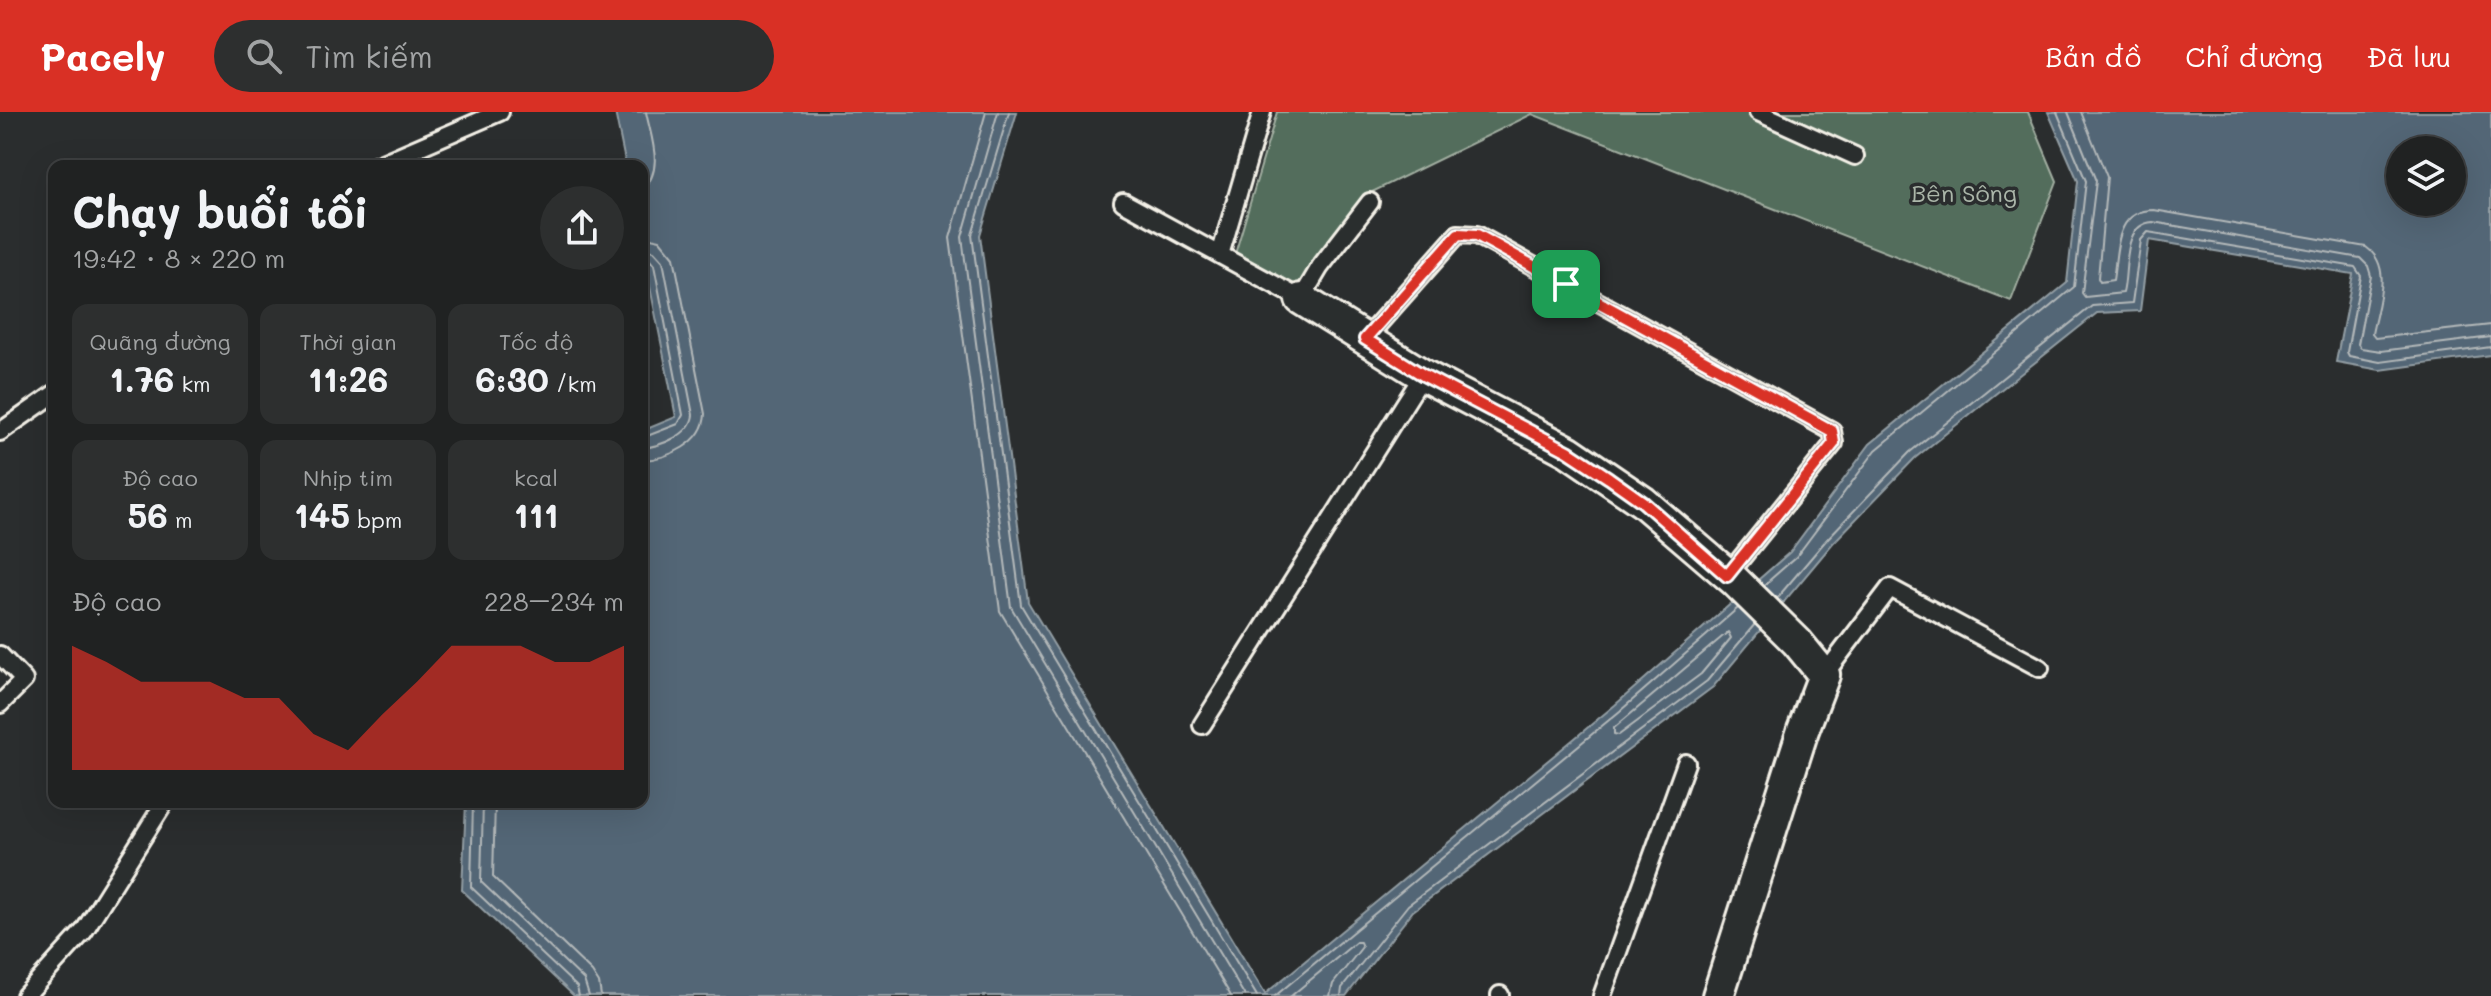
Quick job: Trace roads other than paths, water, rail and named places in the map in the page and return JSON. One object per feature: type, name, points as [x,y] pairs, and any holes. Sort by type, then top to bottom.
[{"type":"street","points":[[1301,299],[1423,375],[1568,451],[1643,502],[1797,642],[1824,675],[1803,730],[1718,996]]},
{"type":"lane","points":[[389,160],[500,112]]},
{"type":"lane","points":[[1220,255],[1262,112]]},
{"type":"lane","points":[[1758,112],[1855,156]]},
{"type":"lane","points":[[1123,202],[1301,299],[1320,267],[1370,202]]},
{"type":"lane","points":[[1365,339],[1458,234],[1477,235],[1832,431],[1834,443],[1730,578]]},
{"type":"lane","points":[[1202,725],[1423,375]]},
{"type":"lane","points":[[0,432],[48,398]]},
{"type":"lane","points":[[1824,675],[1890,588],[2040,668]]},
{"type":"lane","points":[[0,655],[24,680],[0,704]]},
{"type":"lane","points":[[1602,996],[1686,763]]},
{"type":"lane","points":[[25,996],[84,931],[161,808]]},
{"type":"water","points":[[615,112],[1017,112],[980,235],[1028,602],[1265,994],[1615,705],[1790,552],[1870,444],[2067,283],[2078,181],[2048,112],[2491,112],[2491,355],[2380,370],[2336,362],[2353,274],[2149,240],[2140,311],[2097,313],[1915,458],[1833,543],[1713,687],[1413,911],[1346,996],[574,996],[462,890],[466,808],[648,808],[648,429],[676,417],[648,277],[648,160],[625,160]]},
{"type":"park label","name":"Bên Sông","points":[[1964,194]]}]
